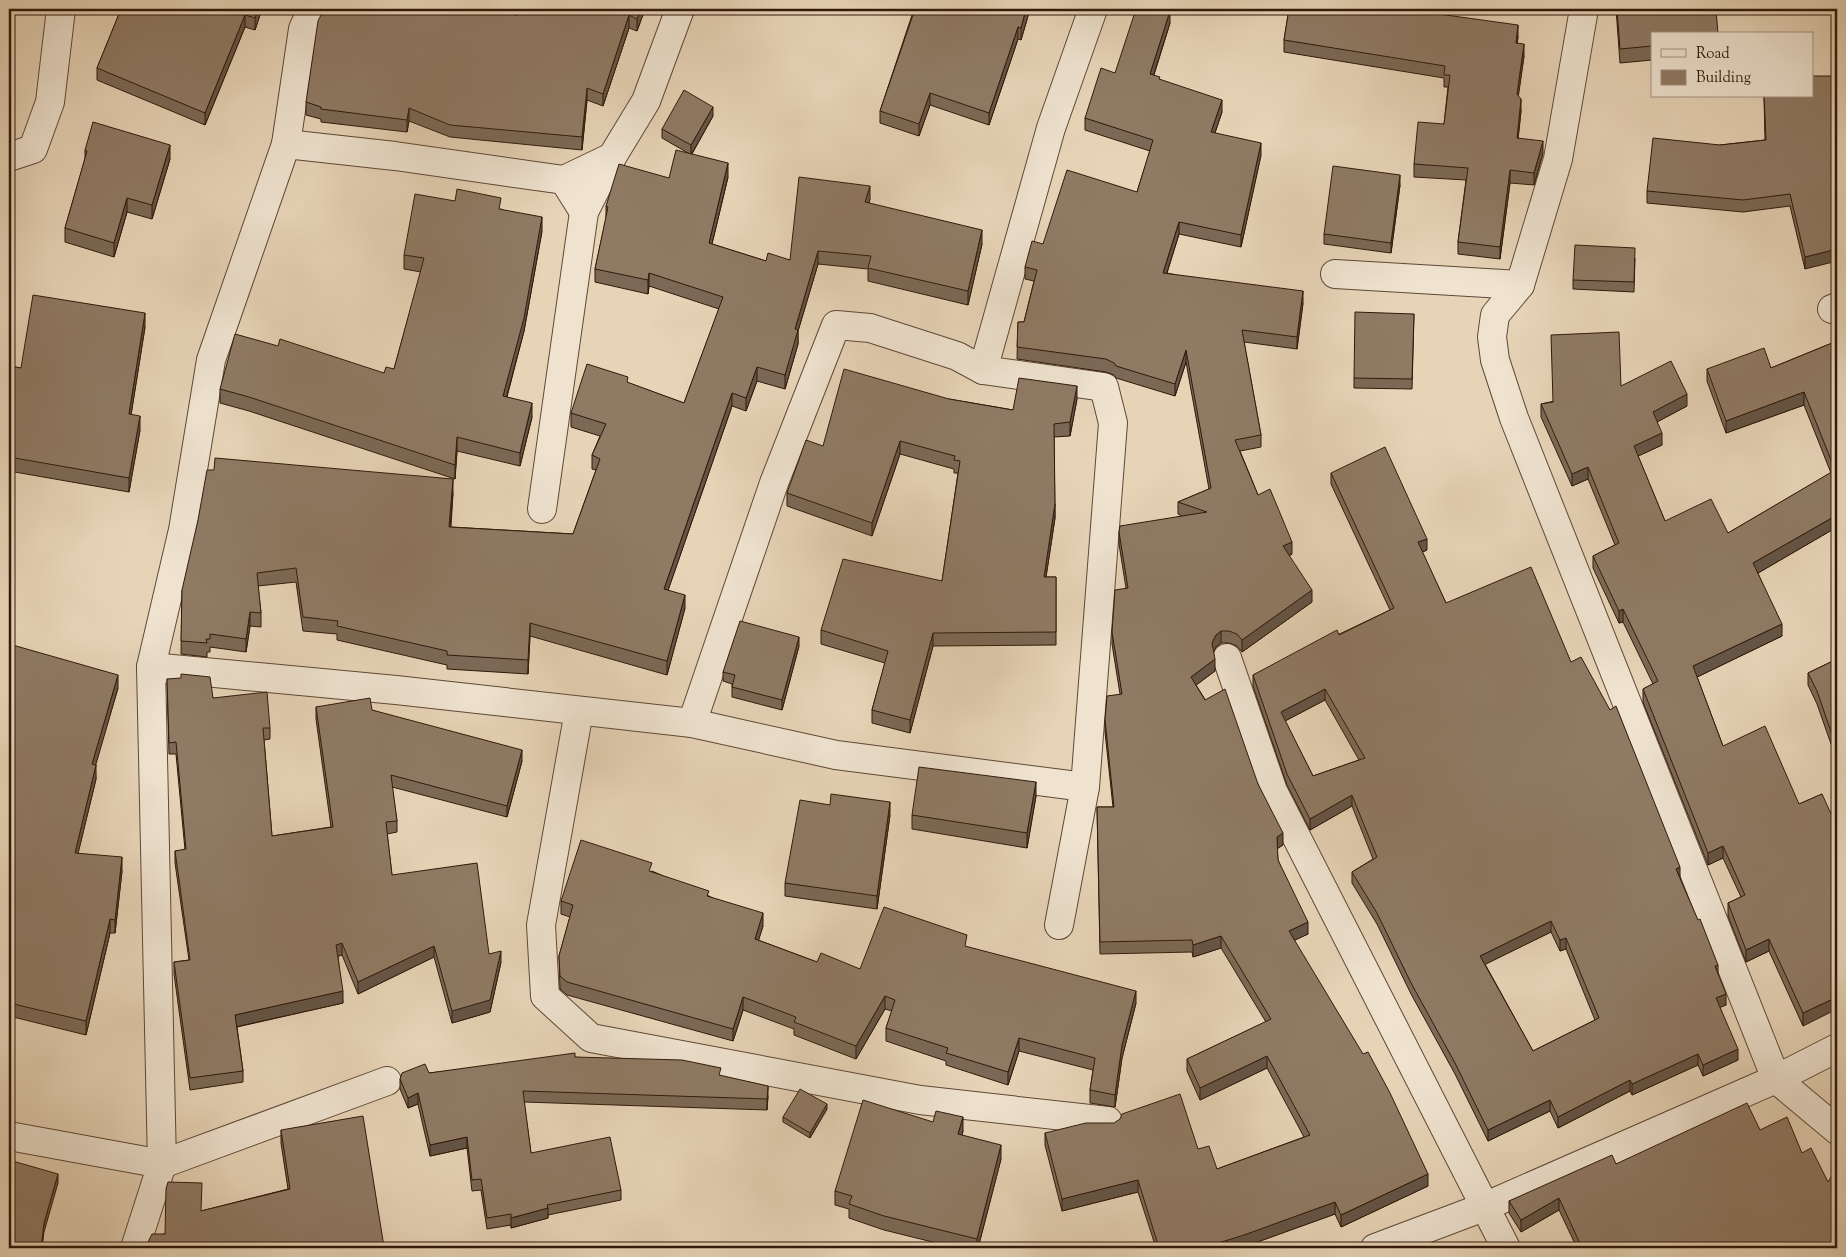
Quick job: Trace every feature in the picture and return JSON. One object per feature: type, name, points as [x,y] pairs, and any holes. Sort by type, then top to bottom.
[{"type":"street","points":[[9,157],[32,149],[50,102],[61,9]]},
{"type":"street","points":[[135,1248],[162,1164],[151,667],[182,530],[212,360],[286,144],[303,29],[312,9]]},
{"type":"street","points":[[542,509],[584,212],[612,157],[646,101],[680,9]]},
{"type":"street","points":[[983,370],[1051,128],[1092,9]]},
{"type":"street","points":[[1584,9],[1558,159],[1520,285],[1495,315],[1492,337],[1494,360],[1518,428],[1776,1079],[1837,1130]]},
{"type":"street","points":[[286,144],[395,156],[564,180],[612,157]]},
{"type":"street","points":[[564,180],[584,212]]},
{"type":"street","points":[[1335,274],[1520,285]]},
{"type":"street","points":[[692,723],[774,483],[836,325],[870,328],[957,356],[983,370],[1104,387],[1114,422],[1084,786],[1059,925]]},
{"type":"street","points":[[1227,658],[1273,791],[1506,1248]]},
{"type":"street","points":[[151,667],[396,690],[692,723],[836,755],[1084,786]]},
{"type":"street","points":[[579,711],[541,925],[545,996],[591,1038],[920,1100],[1108,1121]]},
{"type":"street","points":[[1375,1248],[1484,1207],[1776,1079],[1837,1048]]},
{"type":"street","points":[[9,1136],[162,1164],[387,1081]]},
{"type":"building","points":[[121,9],[258,9],[255,18],[245,15],[205,113],[97,68]]},
{"type":"building","points":[[324,9],[516,9],[516,16],[518,9],[641,9],[637,19],[629,15],[603,94],[587,88],[582,137],[450,125],[409,108],[407,120],[321,109],[321,107],[306,102],[318,21]]},
{"type":"building","points":[[915,9],[1026,9],[1021,28],[1018,27],[989,113],[930,93],[919,124],[880,111]]},
{"type":"building","points":[[1136,9],[1164,9],[1170,11],[1150,74],[1160,77],[1159,79],[1222,100],[1211,132],[1261,143],[1241,235],[1179,222],[1163,273],[1303,291],[1297,337],[1242,330],[1261,435],[1235,440],[1258,495],[1270,489],[1292,542],[1283,546],[1312,590],[1242,640],[1237,634],[1221,631],[1216,635],[1212,643],[1215,659],[1191,677],[1205,700],[1225,689],[1258,784],[1283,833],[1277,837],[1278,860],[1308,922],[1289,931],[1363,1054],[1368,1052],[1390,1093],[1428,1174],[1341,1215],[1335,1202],[1202,1248],[1159,1248],[1138,1180],[1062,1199],[1045,1133],[1086,1123],[1114,1123],[1120,1119],[1122,1114],[1180,1094],[1198,1149],[1209,1146],[1217,1169],[1310,1135],[1267,1056],[1200,1088],[1187,1059],[1271,1019],[1221,936],[1193,945],[1192,940],[1100,942],[1097,807],[1114,807],[1105,720],[1107,696],[1122,694],[1112,632],[1115,590],[1128,588],[1119,532],[1120,526],[1207,512],[1178,502],[1211,488],[1186,350],[1175,384],[1116,366],[1106,359],[1017,347],[1018,322],[1024,322],[1037,270],[1025,267],[1032,241],[1043,244],[1067,170],[1137,192],[1153,140],[1085,118],[1101,68],[1115,73]]},
{"type":"building","points":[[1289,9],[1418,9],[1417,11],[1518,25],[1516,43],[1524,44],[1517,94],[1521,99],[1517,138],[1543,141],[1534,173],[1510,170],[1500,247],[1458,242],[1468,168],[1414,164],[1418,122],[1444,124],[1450,75],[1444,75],[1445,66],[1284,40]]},
{"type":"building","points":[[1617,9],[1716,9],[1718,32],[1651,32],[1651,46],[1620,49]]},
{"type":"building","points":[[1814,76],[1834,76],[1835,98],[1837,98],[1837,249],[1805,257],[1790,194],[1743,200],[1647,191],[1653,138],[1720,145],[1766,140],[1764,98],[1814,98]]},
{"type":"building","points":[[684,90],[713,107],[691,145],[662,129]]},
{"type":"building","points":[[93,122],[170,145],[152,205],[127,198],[114,243],[65,228],[87,151],[85,150]]},
{"type":"building","points":[[676,150],[728,163],[709,243],[766,261],[768,253],[790,260],[799,177],[870,186],[865,202],[982,230],[968,291],[868,268],[871,256],[818,251],[795,329],[798,330],[785,375],[757,367],[746,398],[732,393],[664,589],[685,595],[667,661],[530,623],[528,660],[447,655],[447,651],[337,626],[338,621],[303,617],[296,568],[257,573],[261,613],[250,612],[246,639],[210,634],[210,639],[206,639],[207,643],[181,641],[182,590],[207,470],[214,470],[215,458],[453,479],[449,527],[573,534],[600,459],[592,455],[606,424],[571,413],[587,364],[628,377],[627,382],[684,403],[723,297],[649,273],[648,280],[595,269],[608,207],[606,206],[619,164],[669,178]]},
{"type":"building","points":[[1333,166],[1400,175],[1391,243],[1324,234]]},
{"type":"building","points":[[457,189],[501,198],[499,209],[542,217],[524,318],[503,396],[532,403],[520,453],[457,437],[455,465],[220,389],[235,334],[278,346],[280,339],[384,373],[386,367],[394,369],[424,258],[404,255],[415,194],[455,201]]},
{"type":"building","points":[[1575,245],[1635,248],[1634,282],[1573,280]]},
{"type":"building","points":[[33,295],[145,313],[129,414],[140,416],[129,478],[9,457],[9,366],[21,368]]},
{"type":"building","points":[[1355,312],[1414,314],[1412,379],[1354,378]]},
{"type":"building","points":[[1619,332],[1621,386],[1671,361],[1687,394],[1653,412],[1662,433],[1634,446],[1665,521],[1711,499],[1728,533],[1835,470],[1804,392],[1726,421],[1707,369],[1764,348],[1771,368],[1837,341],[1837,515],[1753,563],[1782,624],[1693,666],[1723,746],[1765,726],[1799,804],[1822,794],[1837,827],[1837,997],[1803,1013],[1769,939],[1746,950],[1728,903],[1745,895],[1723,846],[1708,853],[1643,689],[1658,681],[1623,609],[1619,611],[1593,556],[1619,543],[1588,467],[1572,474],[1541,404],[1553,402],[1551,335]]},
{"type":"building","points":[[844,369],[949,399],[1013,410],[1019,378],[1077,386],[1070,422],[1054,424],[1055,504],[1044,577],[1056,577],[1056,632],[933,633],[910,720],[872,710],[888,651],[821,630],[843,559],[942,581],[960,461],[954,460],[955,456],[900,441],[872,523],[787,493],[806,440],[823,446]]},
{"type":"building","points":[[1385,447],[1427,539],[1418,542],[1446,603],[1531,567],[1571,662],[1581,657],[1610,710],[1616,706],[1680,867],[1676,869],[1698,920],[1700,919],[1718,965],[1715,966],[1726,994],[1716,998],[1738,1049],[1703,1065],[1698,1054],[1632,1084],[1630,1080],[1558,1117],[1550,1100],[1488,1130],[1455,1063],[1411,983],[1377,913],[1352,872],[1377,857],[1352,795],[1310,819],[1287,774],[1253,675],[1337,630],[1339,635],[1394,608],[1331,473]],"holes":[[[1325,689],[1365,758],[1313,776],[1281,712]],[[1551,921],[1560,940],[1566,938],[1599,1018],[1533,1051],[1480,956]]]},
{"type":"building","points":[[740,621],[799,637],[782,700],[732,687],[735,675],[723,672]]},
{"type":"building","points":[[9,644],[118,675],[92,764],[96,765],[75,853],[122,857],[115,920],[110,919],[86,1021],[9,1003]]},
{"type":"building","points":[[1837,659],[1837,749],[1817,691],[1808,673]]},
{"type":"building","points":[[181,674],[210,677],[213,698],[267,692],[270,728],[263,728],[272,836],[333,827],[316,707],[370,698],[372,710],[522,750],[507,806],[391,775],[397,821],[386,822],[392,875],[477,863],[489,954],[501,951],[490,1000],[452,1011],[434,946],[358,982],[342,943],[336,945],[343,991],[235,1015],[243,1071],[190,1078],[174,962],[190,960],[175,851],[186,849],[176,742],[169,743],[167,679],[181,678]]},
{"type":"building","points":[[919,767],[1036,782],[1027,833],[912,815]]},
{"type":"building","points":[[831,794],[890,802],[877,896],[785,883],[800,800],[830,805]]},
{"type":"building","points":[[581,840],[652,863],[649,871],[709,891],[707,896],[763,913],[755,939],[817,962],[821,953],[860,969],[884,907],[967,935],[965,946],[1136,991],[1122,1045],[1115,1095],[1090,1090],[1095,1058],[1019,1038],[1008,1072],[946,1053],[948,1048],[886,1028],[895,1000],[885,996],[856,1046],[794,1022],[796,1017],[743,997],[733,1029],[567,982],[560,976],[559,956],[573,905],[561,901]]},
{"type":"building","points":[[575,1053],[575,1057],[682,1060],[721,1068],[719,1075],[768,1086],[767,1099],[523,1091],[531,1153],[610,1137],[621,1190],[547,1205],[548,1208],[511,1218],[511,1214],[487,1218],[481,1179],[472,1180],[467,1137],[430,1145],[418,1093],[408,1098],[400,1079],[402,1073],[425,1064],[429,1073]]},
{"type":"building","points":[[800,1089],[827,1104],[810,1133],[783,1117]]},
{"type":"building","points":[[863,1100],[933,1122],[936,1111],[963,1117],[958,1134],[1001,1145],[977,1239],[884,1216],[849,1204],[852,1196],[835,1191]]},
{"type":"building","points":[[1747,1103],[1760,1130],[1787,1117],[1802,1153],[1811,1148],[1828,1182],[1837,1167],[1837,1248],[1582,1248],[1559,1198],[1521,1220],[1509,1201],[1612,1155],[1616,1164]]},
{"type":"building","points":[[363,1116],[384,1247],[308,1248],[308,1244],[292,1248],[141,1248],[146,1246],[152,1234],[165,1234],[166,1189],[168,1182],[202,1183],[201,1211],[290,1189],[281,1130]]},
{"type":"building","points":[[9,1160],[58,1174],[44,1223],[41,1248],[9,1248]]}]
